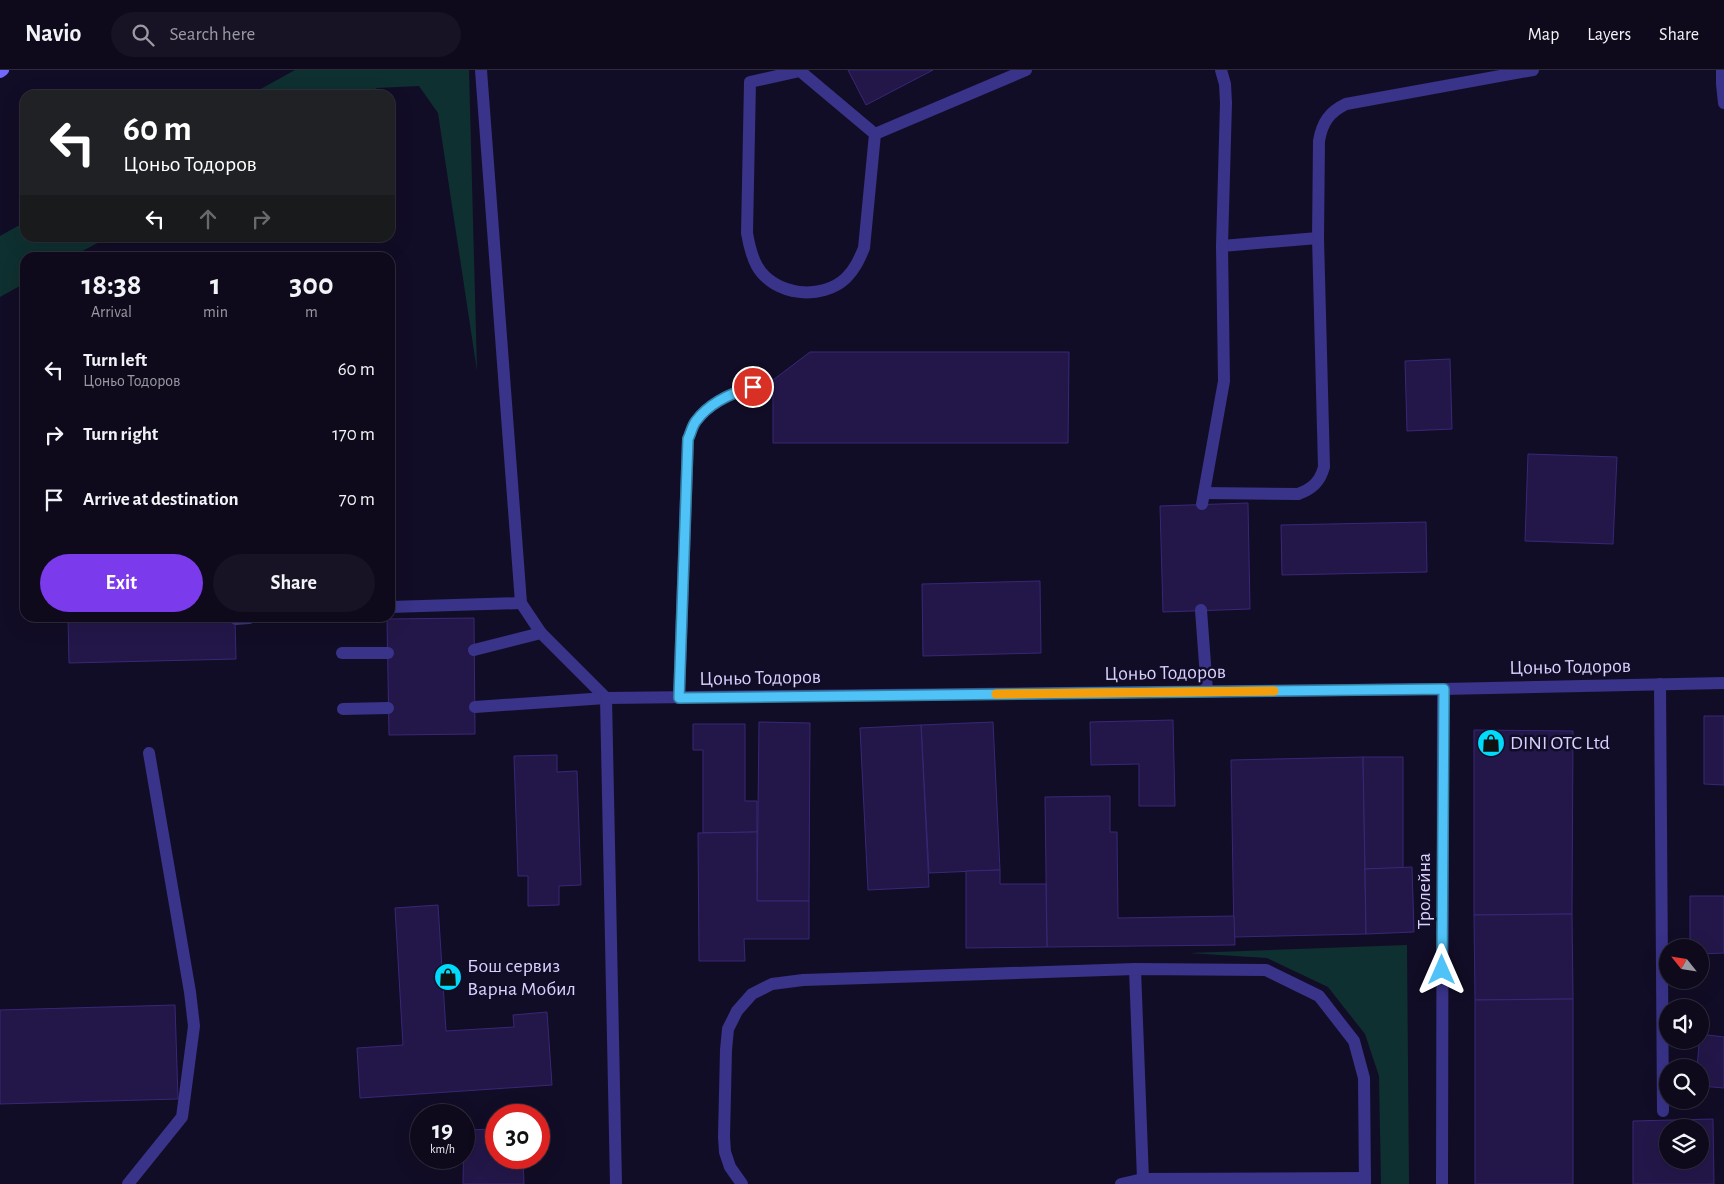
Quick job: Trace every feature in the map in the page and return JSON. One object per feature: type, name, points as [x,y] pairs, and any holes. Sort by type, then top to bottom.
[{"type":"street","points":[[481,70],[521,603],[541,633],[606,698],[616,1184]]},
{"type":"street","points":[[875,134],[1026,70]]},
{"type":"street","points":[[1221,70],[1225,84],[1226,103],[1222,246],[1224,381],[1203,499],[1298,494],[1307,491],[1321,477],[1324,462],[1318,238],[1318,141],[1326,118],[1335,109],[1358,101],[1533,70]]},
{"type":"street","points":[[1722,70],[1724,103]]},
{"type":"street","points":[[800,71],[875,134],[864,248],[857,265],[845,279],[828,289],[810,293],[792,291],[773,283],[758,268],[750,252],[747,233],[750,82],[800,71]]},
{"type":"street","points":[[1222,246],[1318,238]]},
{"type":"street","points":[[679,698],[688,439],[695,422],[711,405],[732,393],[753,387]]},
{"type":"street","points":[[395,607],[521,603]]},
{"type":"street","points":[[1201,610],[1207,691]]},
{"type":"street","points":[[474,650],[541,633]]},
{"type":"street","points":[[342,652],[388,653]]},
{"type":"street","name":"Цоньо Тодоров","points":[[475,706],[606,698],[1444,689],[1724,683]]},
{"type":"street","points":[[1660,684],[1663,1111]]},
{"type":"street","name":"Тролейна","points":[[1442,1184],[1444,689]]},
{"type":"street","points":[[343,709],[388,708]]},
{"type":"street","points":[[128,1184],[182,1117],[194,1026],[190,992],[149,753]]},
{"type":"street","points":[[1135,969],[1143,1179]]},
{"type":"street","points":[[742,1184],[730,1167],[725,1152],[726,1050],[728,1030],[736,1010],[752,994],[772,984],[803,980],[1135,969],[1266,970],[1319,996],[1354,1041],[1364,1078],[1365,1181],[1143,1179],[1121,1184]]},
{"type":"green space","points":[[295,70],[469,70],[477,371],[438,113],[419,86],[377,88],[373,90],[259,90]]},
{"type":"green space","points":[[20,225],[20,242],[99,242],[80,252],[20,252],[20,286],[0,297],[0,236]]},
{"type":"green space","points":[[1407,945],[1409,1184],[1381,1184],[1379,1076],[1365,1034],[1328,987],[1267,958],[1189,953]]},
{"type":"building","points":[[848,70],[933,70],[866,105]]},
{"type":"building","points":[[810,352],[1069,352],[1068,443],[773,443],[773,380]]},
{"type":"building","points":[[1450,359],[1452,429],[1407,431],[1405,361]]},
{"type":"building","points":[[1528,454],[1617,457],[1613,544],[1525,541]]},
{"type":"building","points":[[1248,503],[1250,609],[1163,612],[1160,506]]},
{"type":"building","points":[[1426,522],[1427,572],[1282,575],[1281,525]]},
{"type":"building","points":[[1040,581],[1041,653],[923,656],[922,584]]},
{"type":"building","points":[[474,618],[475,734],[389,735],[387,622],[395,622],[395,619]]},
{"type":"building","points":[[68,622],[235,622],[236,659],[69,663]]},
{"type":"building","points":[[1704,716],[1724,716],[1724,785],[1704,784]]},
{"type":"building","points":[[1173,720],[1175,806],[1139,806],[1139,764],[1091,765],[1090,722]]},
{"type":"building","points":[[759,722],[810,723],[809,901],[757,901]]},
{"type":"building","points":[[993,722],[1000,870],[929,873],[921,725]]},
{"type":"building","points":[[693,724],[745,724],[745,801],[757,801],[757,832],[703,833],[703,750],[693,750]]},
{"type":"building","points":[[921,725],[929,887],[868,890],[860,728]]},
{"type":"building","points":[[1474,730],[1573,731],[1572,914],[1474,915]]},
{"type":"building","points":[[557,755],[557,772],[577,771],[581,885],[559,886],[559,905],[528,906],[528,876],[518,876],[514,756]]},
{"type":"building","points":[[1363,757],[1366,934],[1234,937],[1231,760]]},
{"type":"building","points":[[1363,757],[1403,757],[1403,868],[1365,869]]},
{"type":"building","points":[[1110,796],[1110,832],[1117,832],[1118,918],[1234,916],[1235,945],[1047,947],[1045,797]]},
{"type":"building","points":[[757,832],[757,901],[809,901],[809,939],[744,939],[745,961],[699,961],[698,833]]},
{"type":"building","points":[[1412,867],[1414,932],[1366,934],[1365,869]]},
{"type":"building","points":[[1000,870],[1000,884],[1046,884],[1047,947],[966,948],[966,871]]},
{"type":"building","points":[[1690,896],[1724,896],[1724,953],[1709,954],[1709,939],[1690,939]]},
{"type":"building","points":[[438,905],[446,1031],[514,1027],[513,1015],[547,1012],[552,1085],[360,1098],[357,1048],[403,1045],[395,908]]},
{"type":"building","points":[[1572,914],[1573,999],[1475,1000],[1474,915]]},
{"type":"building","points":[[1573,999],[1573,1184],[1475,1184],[1475,1000]]},
{"type":"building","points":[[175,1005],[178,1099],[0,1104],[0,1010]]},
{"type":"building","points":[[1709,1035],[1724,1037],[1724,1088],[1709,1087],[1709,1059],[1698,1059],[1699,1049],[1709,1049]]},
{"type":"building","points":[[1709,1119],[1713,1119],[1714,1184],[1633,1184],[1633,1121],[1659,1120],[1659,1169],[1709,1169]]},
{"type":"building","points":[[485,1129],[485,1169],[523,1169],[524,1184],[463,1184],[463,1169],[475,1169],[475,1130]]},
{"type":"slow traffic","points":[[996,694],[1274,691]]},
{"type":"place","name":"DINI OTC Ltd","points":[[1491,743]]},
{"type":"place","name":"Бош сервиз Варна Мобил","points":[[448,977]]},
{"type":"route","points":[[753,387],[732,393],[711,405],[695,422],[688,439],[679,698],[1444,689],[1442,970]]}]
